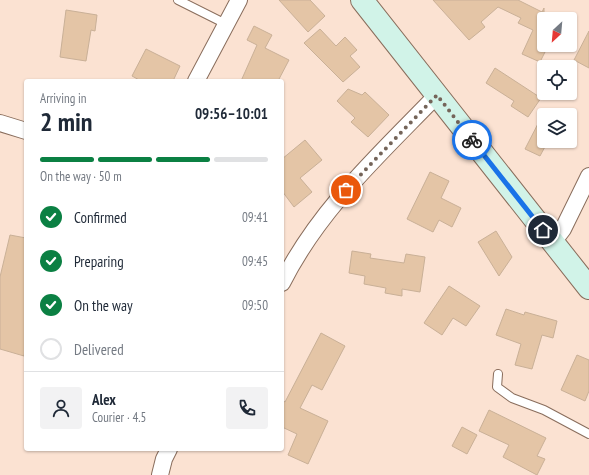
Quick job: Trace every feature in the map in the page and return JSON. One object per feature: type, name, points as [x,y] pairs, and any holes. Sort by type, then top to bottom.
[{"type":"main road","points":[[362,0],[589,288]]},
{"type":"street","points":[[197,79],[239,0]]},
{"type":"street","points":[[284,280],[310,235],[336,200],[437,95]]},
{"type":"street","points":[[0,123],[24,130]]},
{"type":"street","points":[[553,242],[563,229],[589,176]]},
{"type":"street","points":[[160,475],[164,459],[168,451]]},
{"type":"lane","points":[[178,0],[226,24]]},
{"type":"lane","points":[[498,374],[497,387],[512,398],[544,410],[589,434]]},
{"type":"building","points":[[279,0],[310,0],[325,16],[308,32]]},
{"type":"building","points":[[433,0],[518,0],[542,12],[537,12],[537,52],[545,52],[541,60],[537,61],[522,54],[533,30],[518,23],[521,18],[498,7],[481,22],[485,27],[469,40]]},
{"type":"building","points":[[66,10],[97,15],[95,31],[91,30],[86,61],[60,57]]},
{"type":"building","points":[[254,26],[272,35],[265,48],[289,60],[279,79],[242,79],[257,45],[247,40]]},
{"type":"building","points":[[320,29],[336,46],[345,37],[357,50],[350,56],[360,67],[343,82],[304,43]]},
{"type":"building","points":[[589,31],[589,68],[577,62],[577,60],[574,60]]},
{"type":"building","points":[[146,49],[180,66],[174,79],[137,79],[132,76]]},
{"type":"building","points":[[495,68],[537,95],[537,100],[540,100],[528,117],[511,106],[514,101],[486,83]]},
{"type":"building","points":[[348,89],[362,95],[365,92],[389,115],[368,137],[351,122],[355,118],[337,101]]},
{"type":"building","points":[[537,126],[537,148],[544,148],[540,156],[525,149]]},
{"type":"building","points":[[305,140],[322,160],[300,178],[312,192],[294,207],[284,194],[284,157]]},
{"type":"building","points":[[430,172],[449,181],[441,198],[461,208],[452,227],[439,220],[433,232],[407,219]]},
{"type":"building","points":[[496,231],[512,257],[499,276],[478,242]]},
{"type":"building","points":[[10,235],[24,238],[24,356],[0,349],[0,277]]},
{"type":"building","points":[[352,251],[371,254],[370,258],[404,263],[406,254],[425,257],[420,292],[402,289],[402,296],[385,293],[386,288],[364,284],[365,276],[349,273]]},
{"type":"building","points":[[449,286],[480,306],[466,326],[453,318],[442,335],[424,323]]},
{"type":"building","points":[[506,309],[524,315],[525,312],[557,321],[553,338],[542,335],[532,369],[515,365],[521,344],[496,335]]},
{"type":"building","points":[[321,333],[345,346],[322,390],[312,385],[300,408],[328,421],[308,464],[288,455],[297,434],[284,428],[284,401],[285,402]]},
{"type":"building","points":[[577,355],[589,360],[589,391],[585,401],[561,390]]},
{"type":"building","points":[[489,410],[546,438],[537,456],[545,459],[537,475],[503,457],[509,445],[479,431]]},
{"type":"building","points":[[462,427],[477,435],[467,454],[452,446]]},
{"type":"way so far","points":[[346,190],[437,95],[472,140]]},
{"type":"route","points":[[472,140],[543,230]]}]
